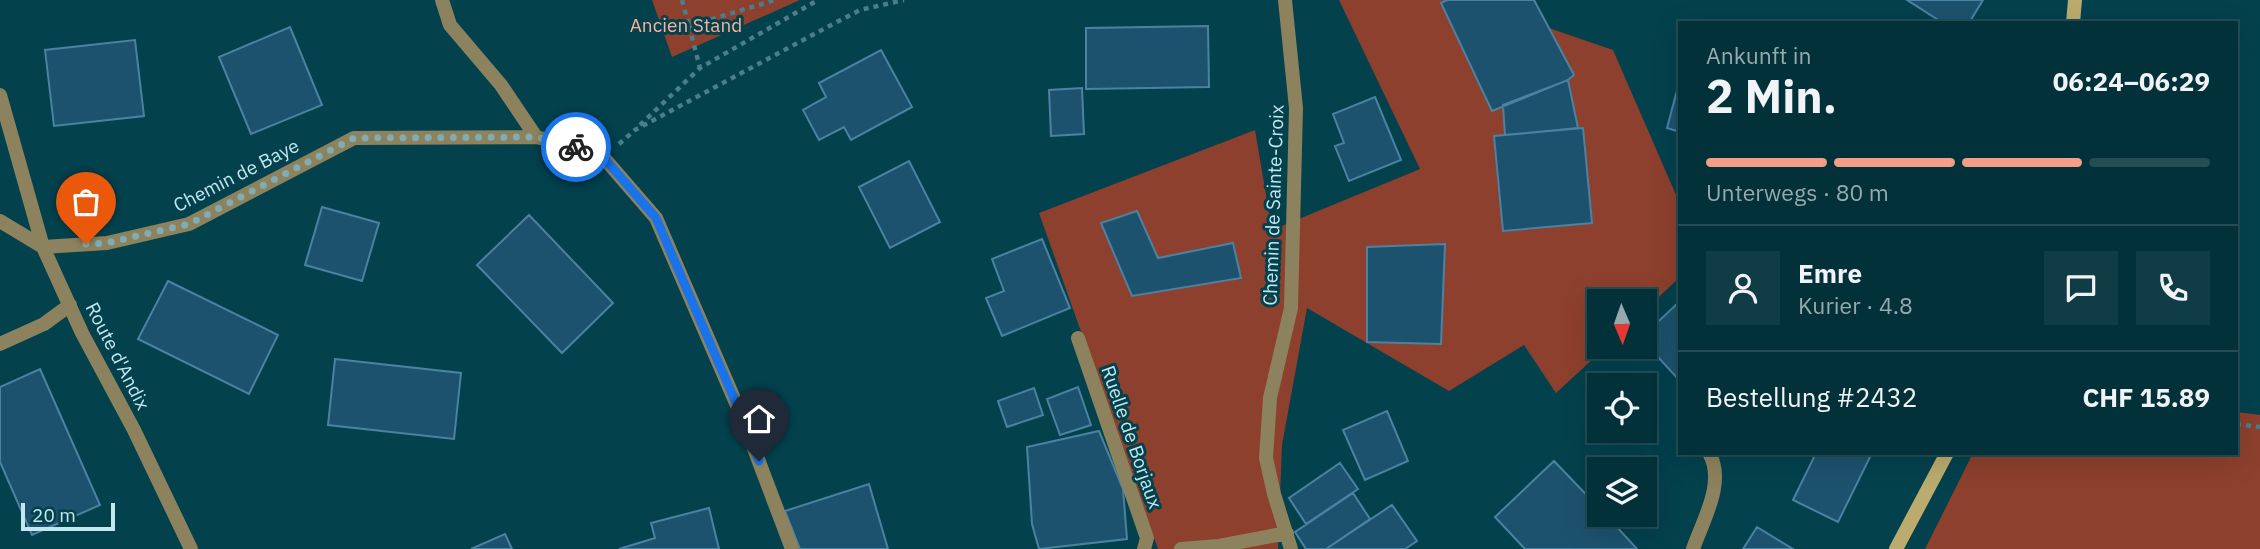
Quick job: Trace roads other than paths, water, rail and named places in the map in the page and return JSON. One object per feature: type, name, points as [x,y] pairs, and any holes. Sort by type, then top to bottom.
[{"type":"main road","points":[[2073,21],[2075,0]]},
{"type":"main road","points":[[1896,549],[1946,455]]},
{"type":"street","points":[[442,0],[450,25],[501,85],[537,137]]},
{"type":"street","name":"Chemin de Sainte-Croix","points":[[1286,0],[1296,108],[1291,308],[1270,398],[1266,458],[1291,549]]},
{"type":"street","name":"Route d'Andix","points":[[0,95],[43,247],[82,333],[134,430],[191,549]]},
{"type":"street","name":"Chemin de Baye","points":[[43,247],[107,243],[189,224],[354,138],[537,137],[570,145],[604,158],[656,218],[742,417],[792,549]]},
{"type":"street","points":[[0,221],[43,247]]},
{"type":"street","points":[[0,344],[44,324],[70,305]]},
{"type":"street","name":"Ruelle de Borjaux","points":[[1078,338],[1147,538],[1144,549]]},
{"type":"street","points":[[1693,549],[1711,499],[1716,476],[1710,455]]},
{"type":"street","points":[[1181,549],[1219,546],[1287,533]]},
{"type":"park label","name":"Ancien Stand","points":[[686,25]]}]
